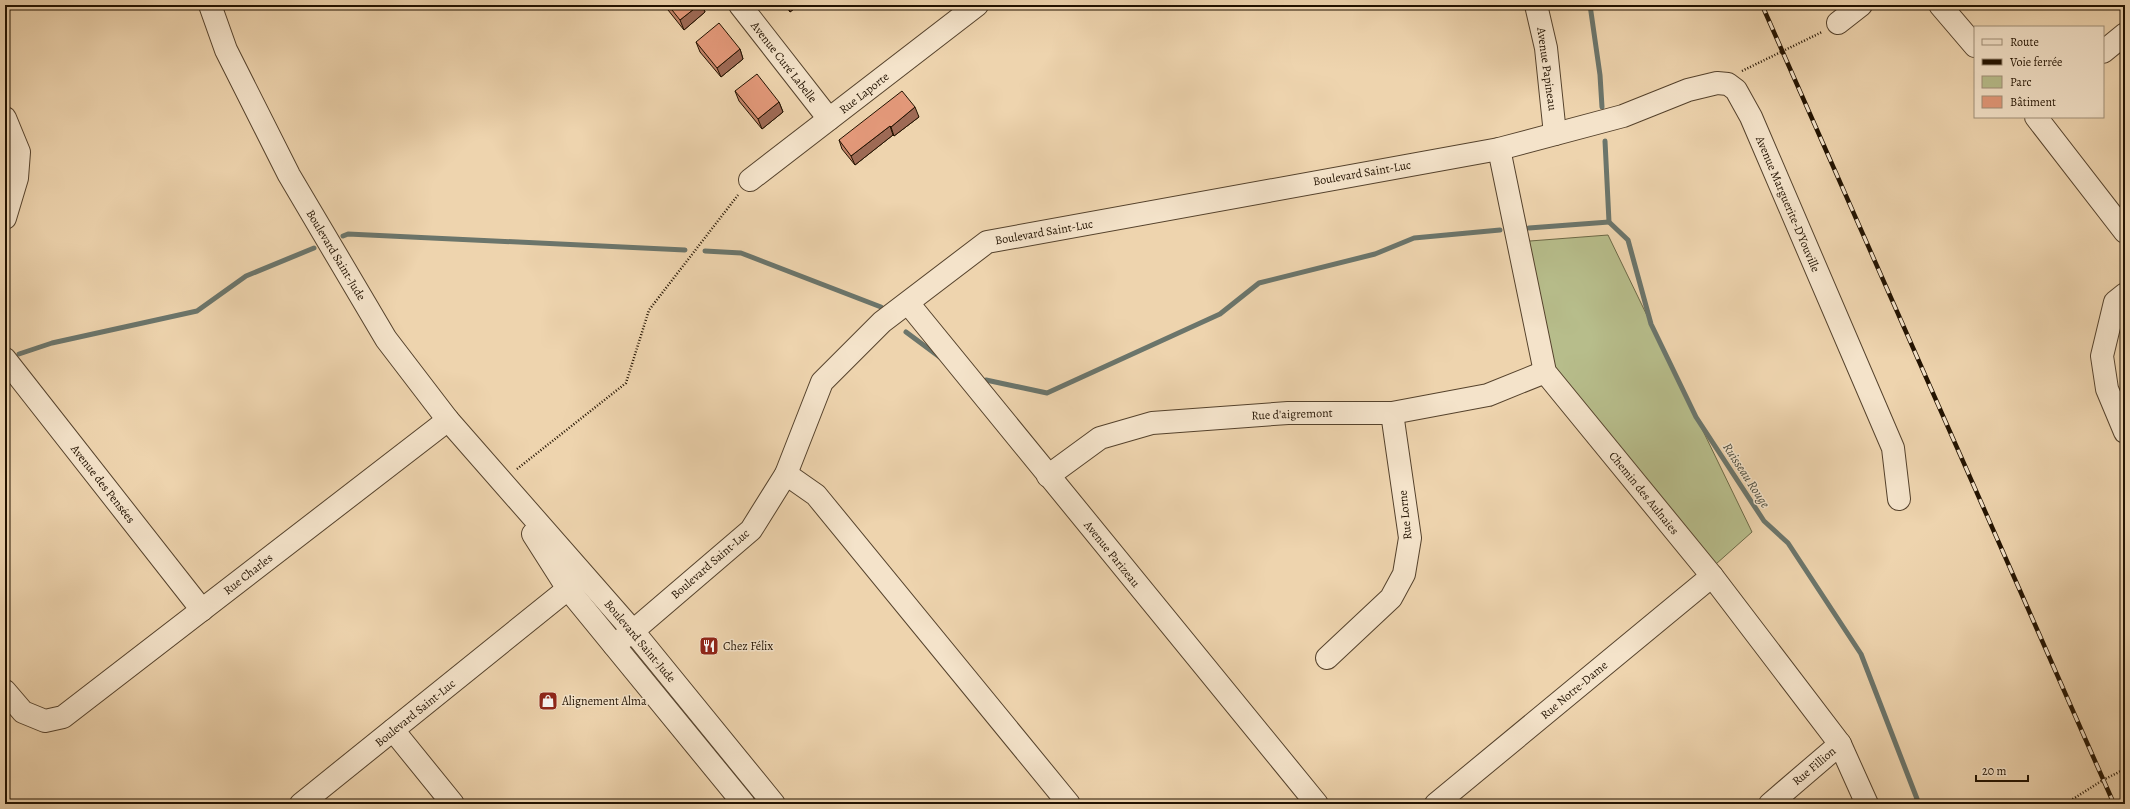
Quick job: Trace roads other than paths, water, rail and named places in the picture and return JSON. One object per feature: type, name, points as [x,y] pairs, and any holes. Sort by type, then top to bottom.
[{"type":"street","name":"Boulevard Saint-Jude","points":[[210,5],[226,50],[289,175],[386,339],[448,420],[501,482],[576,582],[614,645],[744,804]]},
{"type":"street","name":"Avenue Curé Labelle","points":[[740,5],[829,119]]},
{"type":"street","name":"Rue Laporte","points":[[750,180],[977,5]]},
{"type":"street","name":"Avenue Papineau","points":[[1536,5],[1546,48],[1555,134]]},
{"type":"street","points":[[1838,23],[1862,5]]},
{"type":"street","points":[[1940,5],[1974,45]]},
{"type":"street","points":[[2104,51],[2125,34]]},
{"type":"street","name":"Avenue Marguerite-D'Youville","points":[[1555,134],[1623,116],[1688,90],[1718,83],[1728,84],[1736,90],[1754,124],[1893,448],[1899,499]]},
{"type":"street","points":[[5,118],[19,152],[17,178],[5,218]]},
{"type":"street","points":[[2037,118],[2125,232]]},
{"type":"street","name":"Boulevard Saint-Luc","points":[[614,645],[633,631],[751,530],[786,474],[822,382],[882,322],[987,242],[1499,148],[1555,134]]},
{"type":"street","name":"Chemin des Aulnaies","points":[[1499,148],[1545,372],[1712,576],[1840,744],[1867,804]]},
{"type":"street","points":[[2125,294],[2115,302],[2102,356],[2107,389],[2125,432]]},
{"type":"street","name":"Avenue Parizeau","points":[[908,303],[1317,804]]},
{"type":"street","name":"Avenue des Pensées","points":[[5,359],[202,610]]},
{"type":"street","name":"Rue d'aigremont","points":[[1048,476],[1100,438],[1152,424],[1288,413],[1392,413],[1488,396],[1545,372]]},
{"type":"street","name":"Rue Lorne","points":[[1327,658],[1391,598],[1404,574],[1410,538],[1392,413]]},
{"type":"street","name":"Rue Charles","points":[[5,691],[23,712],[45,722],[64,717],[448,420]]},
{"type":"street","points":[[786,474],[816,495],[1069,804]]},
{"type":"street","name":"Rue Notre-Dame","points":[[1436,804],[1712,576]]},
{"type":"street","name":"Boulevard Saint-Jude","points":[[576,582],[633,631],[774,804]]},
{"type":"street","name":"Boulevard Saint-Luc","points":[[301,804],[576,582]]},
{"type":"street","points":[[393,730],[453,804]]},
{"type":"street","name":"Rue Fillion","points":[[1770,804],[1840,744]]},
{"type":"waterway","name":"Ruisseau Rouge","points":[[1590,5],[1600,75],[1602,107]]},
{"type":"waterway","name":"Ruisseau Rouge","points":[[1605,141],[1609,222],[1628,240],[1651,324],[1696,417],[1764,521],[1788,543],[1861,654],[1919,804]]},
{"type":"waterway","points":[[1529,228],[1609,222]]},
{"type":"waterway","points":[[986,380],[1047,393],[1220,314],[1259,283],[1375,254],[1414,238],[1500,230]]},
{"type":"waterway","points":[[343,236],[348,234],[685,250]]},
{"type":"waterway","points":[[19,354],[52,343],[197,311],[246,276],[314,248]]},
{"type":"waterway","points":[[705,251],[741,253],[881,307]]},
{"type":"waterway","points":[[906,332],[941,358]]},
{"type":"railway","points":[[1762,5],[2114,804]]},
{"type":"place","name":"Chez Félix","points":[[709,646]]},
{"type":"place","name":"Alignement Alma","points":[[548,701]]}]
